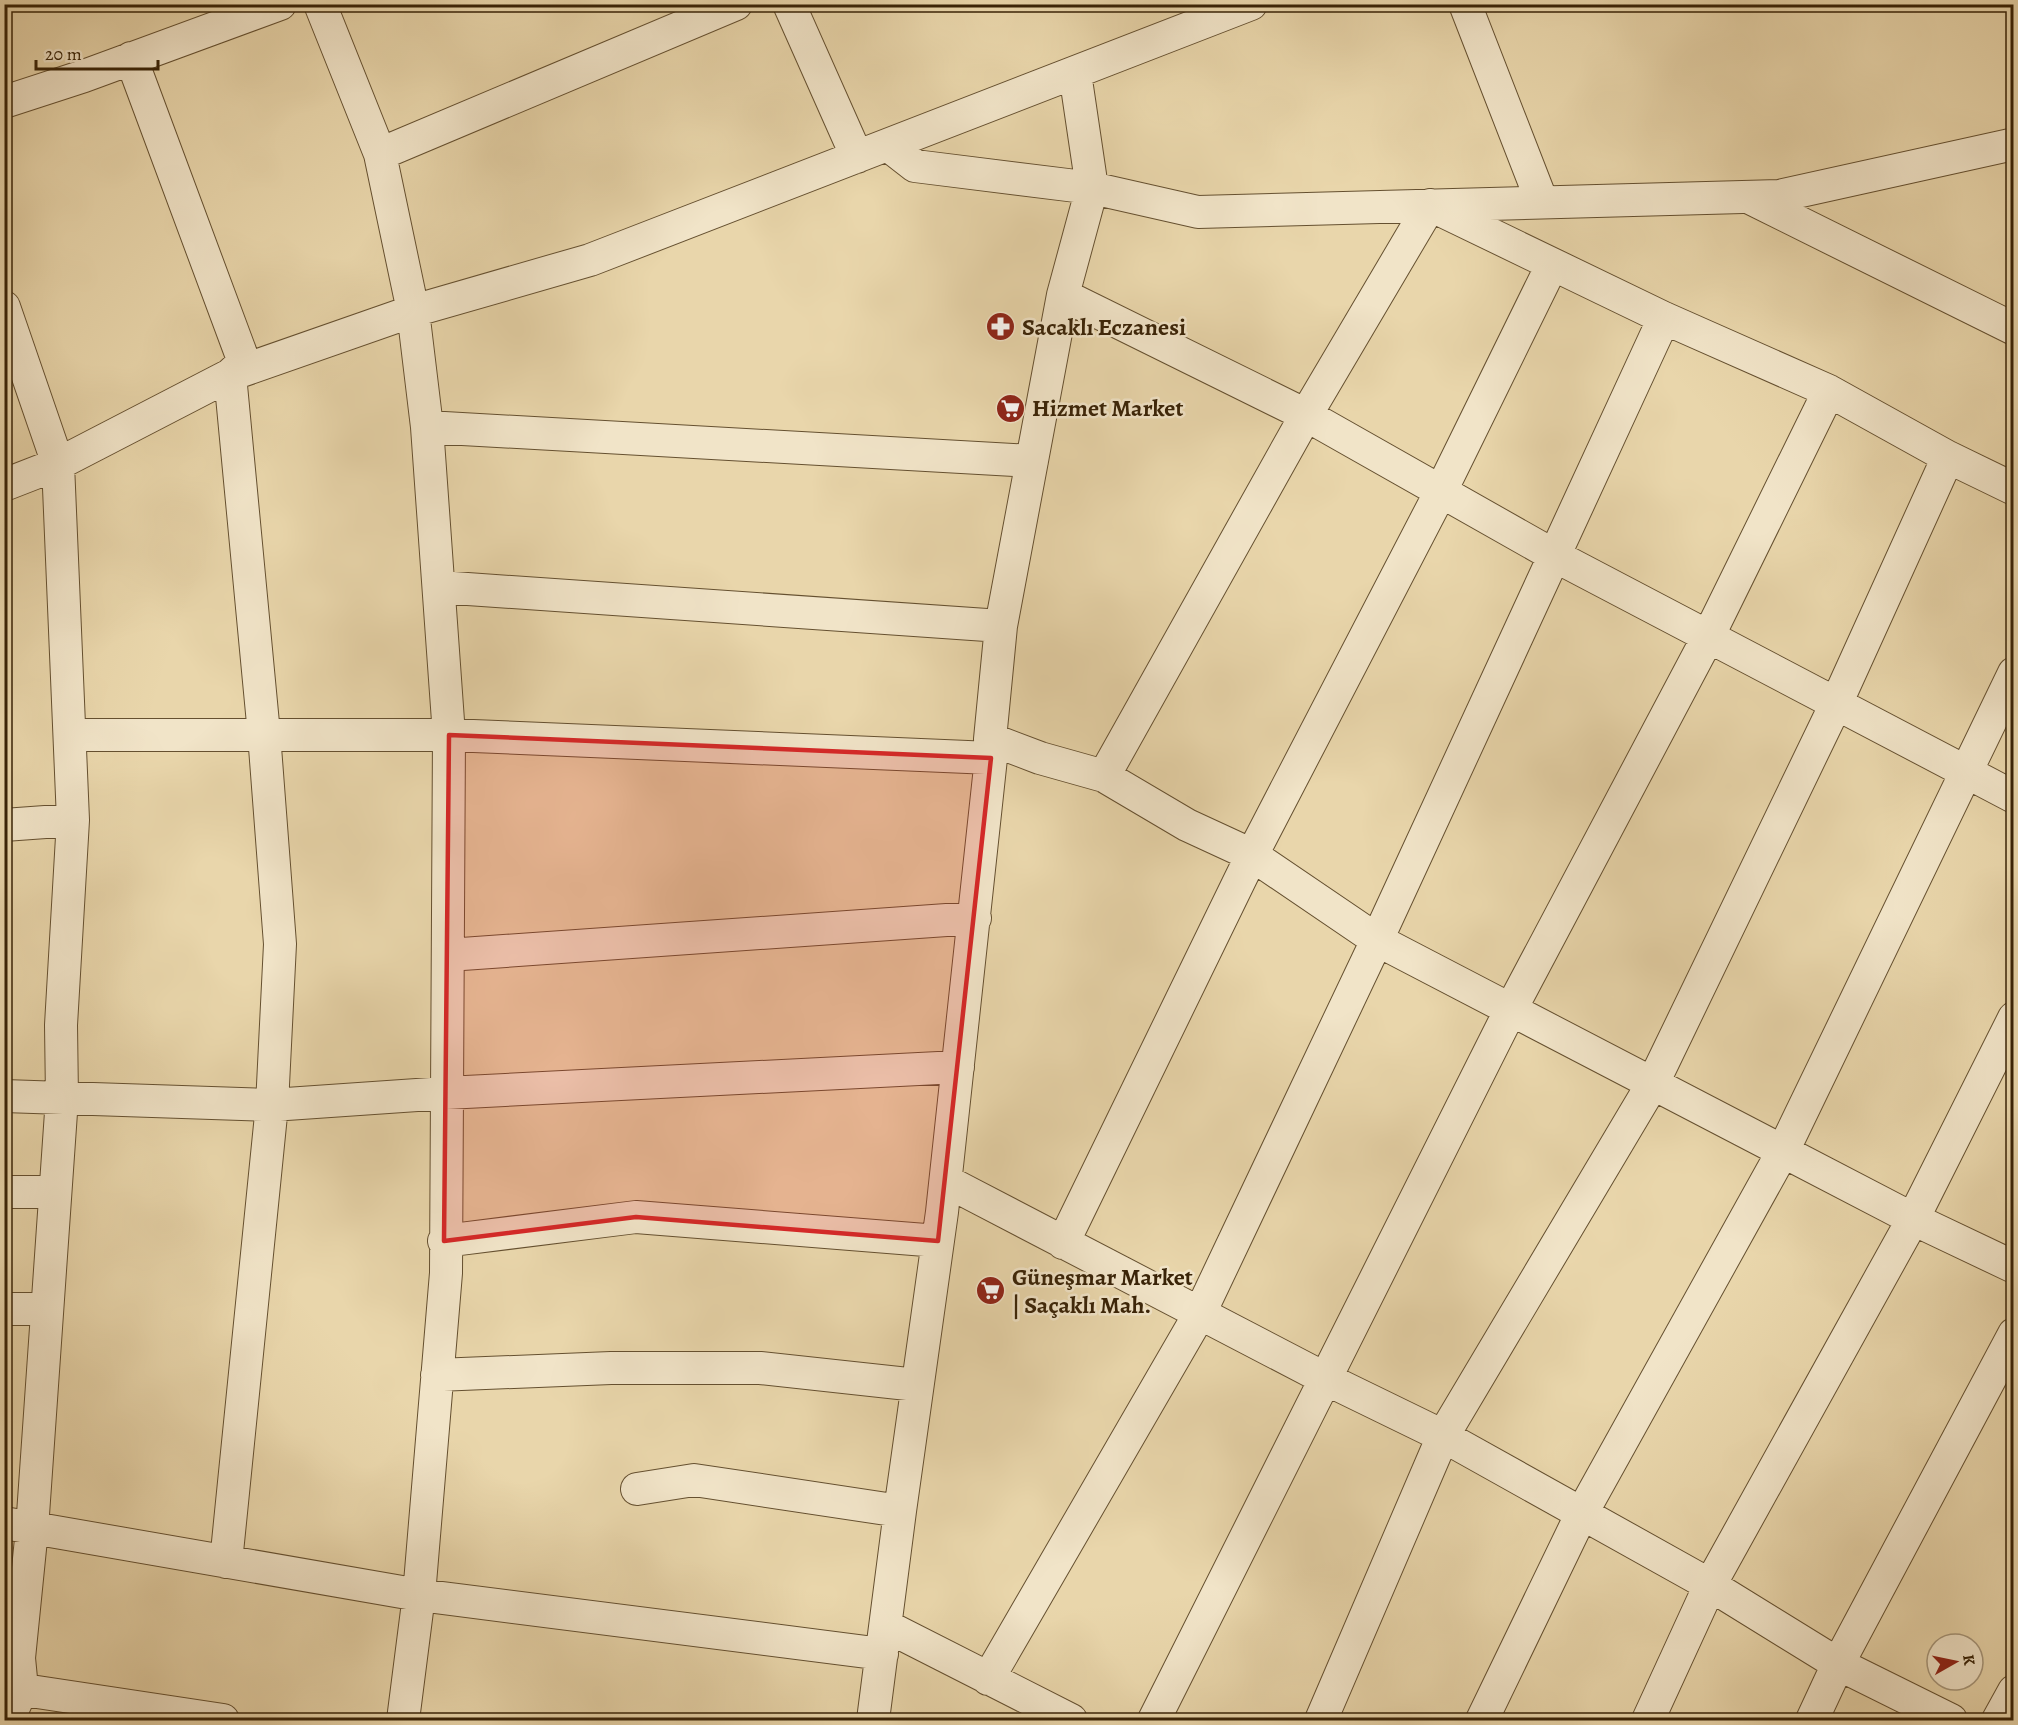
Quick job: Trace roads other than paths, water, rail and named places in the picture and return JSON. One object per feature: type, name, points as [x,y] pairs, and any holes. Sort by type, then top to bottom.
[{"type":"street","points":[[4,102],[84,76],[280,4]]},
{"type":"street","points":[[320,4],[381,154],[413,311],[427,428],[449,735],[444,1241],[446,1273],[419,1595],[403,1720]]},
{"type":"street","points":[[381,154],[736,4]]},
{"type":"street","points":[[789,4],[857,157]]},
{"type":"street","points":[[4,485],[58,464],[230,375],[413,311],[590,260],[1251,4]]},
{"type":"street","points":[[1465,4],[1542,202]]},
{"type":"street","points":[[131,57],[244,362],[230,375]]},
{"type":"street","points":[[873,1720],[946,1181],[975,918],[1001,626],[1063,295],[1092,188],[1074,73]]},
{"type":"street","points":[[888,145],[915,166],[1092,188],[1198,212],[1779,196],[2013,144]]},
{"type":"street","points":[[1747,196],[2013,329]]},
{"type":"street","points":[[1430,205],[1664,318],[1829,391],[1948,457],[2013,489]]},
{"type":"street","points":[[1104,776],[1305,415],[1430,205]]},
{"type":"street","points":[[1063,1243],[1252,855],[1441,491],[1552,265]]},
{"type":"street","points":[[1063,295],[1305,415],[1708,637],[2013,796]]},
{"type":"street","points":[[4,307],[58,464],[73,820],[61,1025],[62,1098],[56,1192],[47,1309],[18,1526],[19,1658],[8,1720]]},
{"type":"street","points":[[988,1679],[1200,1313],[1377,940],[1664,318]]},
{"type":"street","points":[[225,1562],[272,1105],[280,944],[276,865],[230,375]]},
{"type":"street","points":[[1154,1720],[1511,1009],[1708,637],[1829,391]]},
{"type":"street","points":[[427,428],[1032,461]]},
{"type":"street","points":[[1320,1720],[1443,1436],[1653,1083],[1836,704],[1948,457]]},
{"type":"street","points":[[439,587],[1001,626]]},
{"type":"street","points":[[1482,1720],[1582,1514],[1783,1151],[2013,673]]},
{"type":"street","points":[[70,735],[449,735],[991,748],[1040,758],[1104,776],[1187,825],[1252,855],[1377,940],[1913,1219],[2013,1267]]},
{"type":"street","points":[[4,825],[73,820]]},
{"type":"street","points":[[448,956],[975,918]]},
{"type":"street","points":[[1648,1720],[1710,1585],[1913,1219],[2013,1018]]},
{"type":"street","points":[[4,1096],[272,1105],[446,1093],[958,1067]]},
{"type":"street","points":[[946,1181],[1326,1379],[1443,1436],[1710,1585],[1838,1664],[1951,1720]]},
{"type":"street","points":[[4,1192],[56,1192]]},
{"type":"street","points":[[444,1241],[636,1217],[938,1241]]},
{"type":"street","points":[[4,1309],[47,1309]]},
{"type":"street","points":[[1812,1720],[1838,1664],[2013,1334]]},
{"type":"street","points":[[437,1375],[611,1368],[760,1368],[917,1385]]},
{"type":"street","points":[[637,1489],[694,1480],[900,1511]]},
{"type":"street","points":[[18,1526],[419,1595],[884,1640],[988,1679],[1071,1720]]},
{"type":"street","points":[[13,1688],[224,1720]]},
{"type":"street","points":[[1998,1720],[2013,1691]]},
{"type":"place","name":"Sacaklı Eczanesi","points":[[1001,327]]},
{"type":"place","name":"Hizmet Market","points":[[1011,408]]},
{"type":"place","name":"Güneşmar Market | Saçaklı Mah.","points":[[991,1291]]}]
